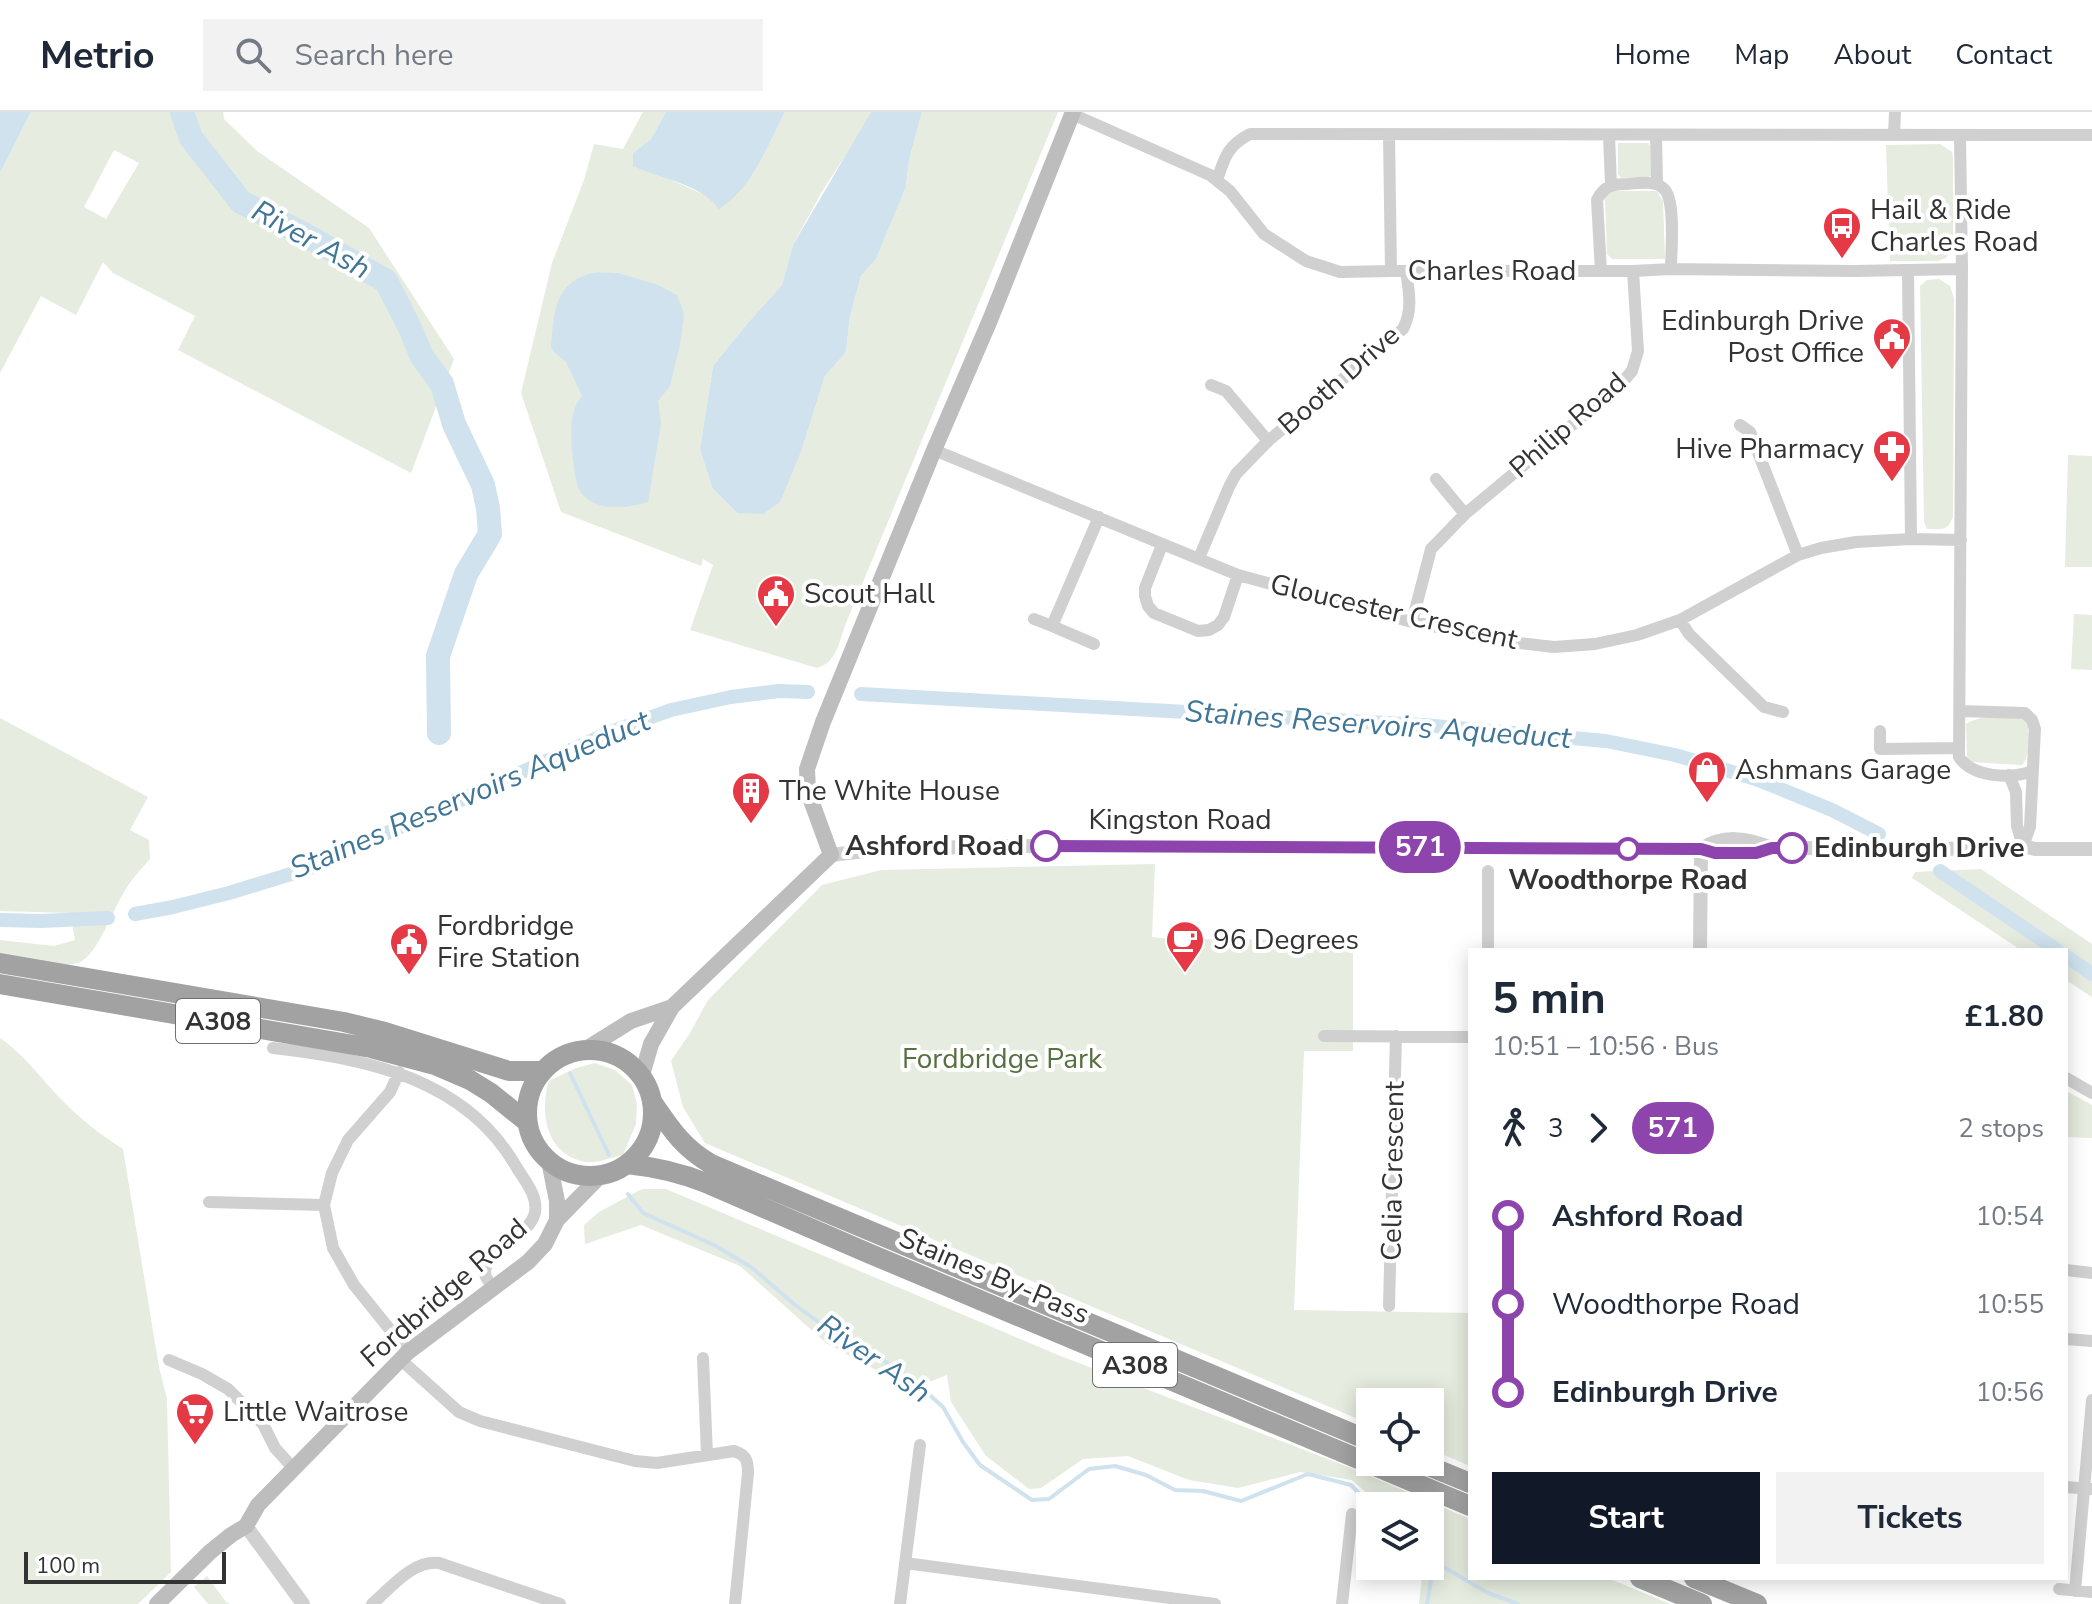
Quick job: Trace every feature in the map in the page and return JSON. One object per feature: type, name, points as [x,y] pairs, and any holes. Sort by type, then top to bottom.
[{"type":"highway","name":"A308","points":[[0,963],[344,1022],[509,1071],[542,1071]]},
{"type":"highway","name":"A308","points":[[0,984],[371,1048],[435,1065],[470,1080],[527,1122]]},
{"type":"highway","points":[[586,1049],[612,1053],[626,1060],[642,1075],[653,1103],[651,1131],[635,1158],[615,1171],[601,1175],[578,1175],[562,1170],[549,1161],[531,1136],[527,1122],[530,1093],[542,1071],[565,1054],[586,1049]]},
{"type":"highway","name":"Staines By-Pass","points":[[653,1103],[679,1139],[711,1164],[1356,1435]]},
{"type":"highway","name":"Staines By-Pass","points":[[627,1164],[682,1173],[1468,1505]]},
{"type":"highway","points":[[1444,1472],[1468,1482]]},
{"type":"highway","points":[[1648,1581],[1702,1604]]},
{"type":"highway","points":[[1701,1581],[1757,1604]]},
{"type":"main road","points":[[642,1075],[651,1044],[672,1007],[831,855],[808,792],[807,769],[823,722],[1073,113]]},
{"type":"main road","points":[[586,1049],[631,1021],[672,1007]]},
{"type":"main road","name":"Fordbridge Road","points":[[549,1161],[557,1201],[557,1220]]},
{"type":"main road","name":"Fordbridge Road","points":[[157,1604],[210,1552],[246,1526],[258,1505],[404,1356],[528,1262],[545,1244],[557,1220],[601,1175]]},
{"type":"street","points":[[1894,135],[1895,112]]},
{"type":"street","name":"Charles Road","points":[[1073,113],[1210,175],[1230,191],[1264,234],[1306,261],[1340,272],[1962,269]]},
{"type":"street","points":[[1217,180],[1226,156],[1236,141],[1250,134],[2092,135]]},
{"type":"street","points":[[1389,135],[1391,271]]},
{"type":"street","points":[[1609,135],[1611,185]]},
{"type":"street","points":[[1656,135],[1657,184]]},
{"type":"street","points":[[1960,136],[1959,757],[1965,765],[1985,774],[2009,775],[2032,771]]},
{"type":"street","points":[[1601,271],[1597,200],[1601,190],[1611,185],[1657,184],[1664,189],[1670,205],[1671,269]]},
{"type":"street","points":[[1908,270],[1911,539]]},
{"type":"street","name":"Booth Drive","points":[[1199,558],[1236,474],[1268,441],[1403,329],[1409,317],[1410,300],[1406,271]]},
{"type":"street","name":"Philip Road","points":[[1412,622],[1431,549],[1465,514],[1619,386],[1632,371],[1638,351],[1633,271]]},
{"type":"street","name":"Booth Drive","points":[[1211,385],[1226,391],[1268,441]]},
{"type":"street","points":[[1740,425],[1750,432],[1798,555]]},
{"type":"street","name":"Gloucester Crescent","points":[[934,450],[1238,575],[1412,622],[1554,647],[1595,644],[1637,635],[1680,620],[1798,555],[1821,548],[1856,542],[1961,540]]},
{"type":"street","points":[[1436,479],[1465,514]]},
{"type":"street","points":[[1052,626],[1099,517]]},
{"type":"street","name":"Gloucester Crescent","points":[[1162,545],[1145,588],[1148,606],[1154,613],[1198,631],[1209,630],[1224,617],[1238,575]]},
{"type":"street","points":[[1034,619],[1094,644]]},
{"type":"street","points":[[1680,620],[1689,634],[1764,707],[1783,712]]},
{"type":"street","points":[[1960,711],[2025,713],[2032,720],[2035,729],[2030,827],[2023,846]]},
{"type":"street","points":[[1880,731],[1880,749],[1959,748]]},
{"type":"street","points":[[2009,775],[2016,792],[2017,826],[2023,846]]},
{"type":"street","name":"Kingston Road","points":[[831,855],[882,849],[1008,846],[1701,849],[1715,853],[1756,853],[1772,848],[2008,849],[2023,846],[2035,849],[2092,849]]},
{"type":"street","points":[[1700,948],[1701,849]]},
{"type":"street","points":[[1488,871],[1488,948]]},
{"type":"street","points":[[1324,1036],[1468,1037]]},
{"type":"street","name":"Celia Crescent","points":[[1389,1306],[1396,1036]]},
{"type":"street","points":[[273,1048],[331,1056],[399,1072],[454,1100],[501,1142],[534,1197],[535,1213],[529,1227],[490,1259],[485,1267],[485,1276],[493,1287]]},
{"type":"street","points":[[399,1072],[390,1092],[348,1140],[332,1173],[324,1205],[333,1248],[354,1285],[404,1356],[459,1412],[480,1421],[635,1461],[657,1463],[734,1451],[743,1454],[748,1462],[748,1473],[735,1604]]},
{"type":"street","points":[[2068,1079],[2092,1093]]},
{"type":"street","points":[[209,1202],[324,1205]]},
{"type":"street","points":[[2068,1270],[2092,1273]]},
{"type":"street","points":[[2068,1339],[2092,1341]]},
{"type":"street","points":[[703,1358],[707,1455]]},
{"type":"street","points":[[174,1366],[202,1374],[228,1389],[263,1424],[275,1448],[294,1469]]},
{"type":"street","points":[[2075,1591],[2088,1489],[2092,1400]]},
{"type":"street","points":[[900,1604],[920,1445]]},
{"type":"street","points":[[2068,1487],[2088,1489]]},
{"type":"street","points":[[1342,1604],[1352,1514]]},
{"type":"street","points":[[246,1526],[303,1604]]},
{"type":"street","points":[[372,1604],[417,1566],[430,1562],[560,1604]]},
{"type":"street","points":[[905,1563],[1215,1604]]},
{"type":"street","points":[[1690,1604],[1701,1581]]},
{"type":"street","points":[[2059,1589],[2092,1592]]},
{"type":"green space","points":[[31,112],[223,112],[224,119],[257,151],[369,228],[454,359],[411,473],[178,350],[195,316],[113,273],[103,262],[76,315],[41,296],[0,373],[0,173]],"holes":[[[114,150],[139,163],[106,219],[84,207]]]},
{"type":"green space","points":[[643,112],[666,112],[651,139],[633,153],[665,176],[709,198],[719,208],[731,200],[750,178],[785,112],[871,112],[793,245],[782,285],[713,366],[700,449],[712,488],[737,513],[802,449],[825,376],[846,352],[850,316],[861,276],[876,259],[906,187],[909,160],[922,112],[1058,112],[836,650],[829,661],[817,668],[690,630],[713,565],[703,559],[701,566],[561,512],[521,393],[552,263],[584,180],[594,144],[623,149]]},
{"type":"green space","points":[[1618,143],[1648,143],[1649,177],[1621,178],[1618,174]]},
{"type":"green space","points":[[1940,144],[1952,152],[1953,159],[1953,250],[1938,261],[1890,261],[1886,145]]},
{"type":"green space","points":[[1613,191],[1657,191],[1663,201],[1665,259],[1612,259],[1607,254],[1605,199]]},
{"type":"green space","points":[[1939,279],[1950,286],[1954,298],[1953,517],[1946,527],[1927,529],[1924,522],[1920,286],[1927,280]]},
{"type":"green space","points":[[2068,455],[2092,456],[2092,567],[2065,567]]},
{"type":"green space","points":[[2074,614],[2092,615],[2092,670],[2071,669]]},
{"type":"green space","points":[[2020,716],[2027,720],[2029,737],[2027,756],[2022,765],[1972,762],[1967,758],[1966,724],[1985,717]]},
{"type":"green space","points":[[0,718],[148,797],[130,830],[149,840],[150,859],[126,889],[92,951],[80,962],[52,964],[0,954],[0,940],[54,946],[75,940],[70,913],[0,911]]},
{"type":"green space","name":"Fordbridge Park","points":[[1155,864],[1152,937],[1353,940],[1353,1051],[1304,1051],[1294,1310],[1468,1313],[1468,1465],[1444,1455],[1444,1388],[1356,1388],[1356,1418],[705,1143],[683,1107],[671,1061],[708,1000],[822,885],[881,870]]},
{"type":"green space","points":[[1981,869],[2092,944],[2092,997],[2068,981],[2068,948],[2018,948],[1912,878],[1915,872]]},
{"type":"green space","points":[[0,1038],[26,1060],[77,1115],[123,1149],[167,1399],[171,1572],[138,1604],[0,1604]]},
{"type":"green space","points":[[595,1063],[615,1070],[632,1085],[637,1104],[636,1124],[623,1155],[586,1162],[573,1158],[554,1142],[546,1119],[546,1093],[549,1081]]},
{"type":"green space","points":[[2068,1092],[2092,1105],[2092,1138],[2068,1137]]},
{"type":"green space","points":[[642,1189],[666,1189],[1058,1355],[1356,1470],[1356,1476],[1370,1476],[1407,1492],[1365,1492],[1352,1480],[1300,1472],[1238,1488],[1189,1480],[1128,1456],[1083,1459],[1041,1488],[1029,1489],[986,1456],[951,1402],[947,1375],[911,1389],[826,1343],[740,1266],[641,1225],[585,1244],[584,1225],[599,1212]]},
{"type":"green space","points":[[1444,1508],[1468,1518],[1468,1580],[1613,1580],[1670,1604],[1419,1604],[1422,1580],[1444,1580]]},
{"type":"green space","points":[[207,1576],[230,1604],[208,1604],[194,1587]]},
{"type":"water","points":[[0,112],[31,112],[0,173]]},
{"type":"water","points":[[666,112],[785,112],[750,178],[719,209],[690,187],[633,166],[633,153],[651,139]]},
{"type":"water","points":[[871,112],[922,112],[909,160],[906,187],[876,259],[861,276],[850,316],[846,352],[825,376],[802,449],[780,502],[763,514],[737,513],[712,488],[700,449],[713,366],[782,285],[793,245]]},
{"type":"water","points":[[618,273],[658,285],[677,295],[684,314],[670,386],[658,401],[661,423],[648,502],[613,507],[588,500],[577,485],[571,428],[575,408],[582,396],[566,362],[551,347],[557,304],[567,287],[590,274]]},
{"type":"waterway","name":"River Ash","points":[[182,112],[191,138],[241,202],[386,281],[422,357],[442,384],[454,424],[483,485],[490,534],[466,574],[438,656],[439,733]]},
{"type":"waterway","name":"Staines Reservoirs Aqueduct","points":[[135,914],[229,893],[307,869],[613,731],[671,710],[731,697],[779,691],[808,692]]},
{"type":"waterway","name":"Staines Reservoirs Aqueduct","points":[[861,694],[1423,725],[1606,741],[1675,755],[1756,779],[1832,810],[1879,834]]},
{"type":"waterway","name":"Staines Reservoirs Aqueduct","points":[[1940,871],[2054,948]]},
{"type":"waterway","name":"Staines Reservoirs Aqueduct","points":[[0,920],[108,918]]},
{"type":"waterway","name":"Staines Reservoirs Aqueduct","points":[[2068,957],[2092,974]]},
{"type":"waterway","name":"River Ash","points":[[570,1073],[609,1155]]},
{"type":"waterway","name":"River Ash","points":[[628,1194],[643,1213],[714,1245],[751,1267],[836,1335],[869,1351],[913,1380],[943,1407],[980,1465],[1032,1500],[1049,1499],[1089,1469],[1115,1466],[1146,1475],[1175,1490],[1203,1491],[1241,1501],[1308,1474],[1351,1485],[1358,1492]]},
{"type":"waterway","name":"River Ash","points":[[1444,1567],[1488,1593],[1518,1604]]},
{"type":"waterway","points":[[1427,1604],[1431,1580]]},
{"type":"bus line","name":"571","points":[[1046,846],[1701,849],[1715,853],[1756,853],[1772,848],[1792,848]]},
{"type":"place","name":"Hail & Ride Charles Road","points":[[1842,260]]},
{"type":"place","name":"Edinburgh Drive Post Office","points":[[1892,371]]},
{"type":"place","name":"Hive Pharmacy","points":[[1892,483]]},
{"type":"place","name":"Scout Hall","points":[[776,628]]},
{"type":"place","name":"Ashmans Garage","points":[[1707,804]]},
{"type":"place","name":"The White House","points":[[751,825]]},
{"type":"place","name":"Ashford Road","points":[[1046,846]]},
{"type":"place","name":"Edinburgh Drive","points":[[1792,848]]},
{"type":"place","name":"Woodthorpe Road","points":[[1628,849]]},
{"type":"place","name":"96 Degrees","points":[[1185,974]]},
{"type":"place","name":"Fordbridge Fire Station","points":[[409,976]]},
{"type":"place","name":"Little Waitrose","points":[[195,1446]]}]
